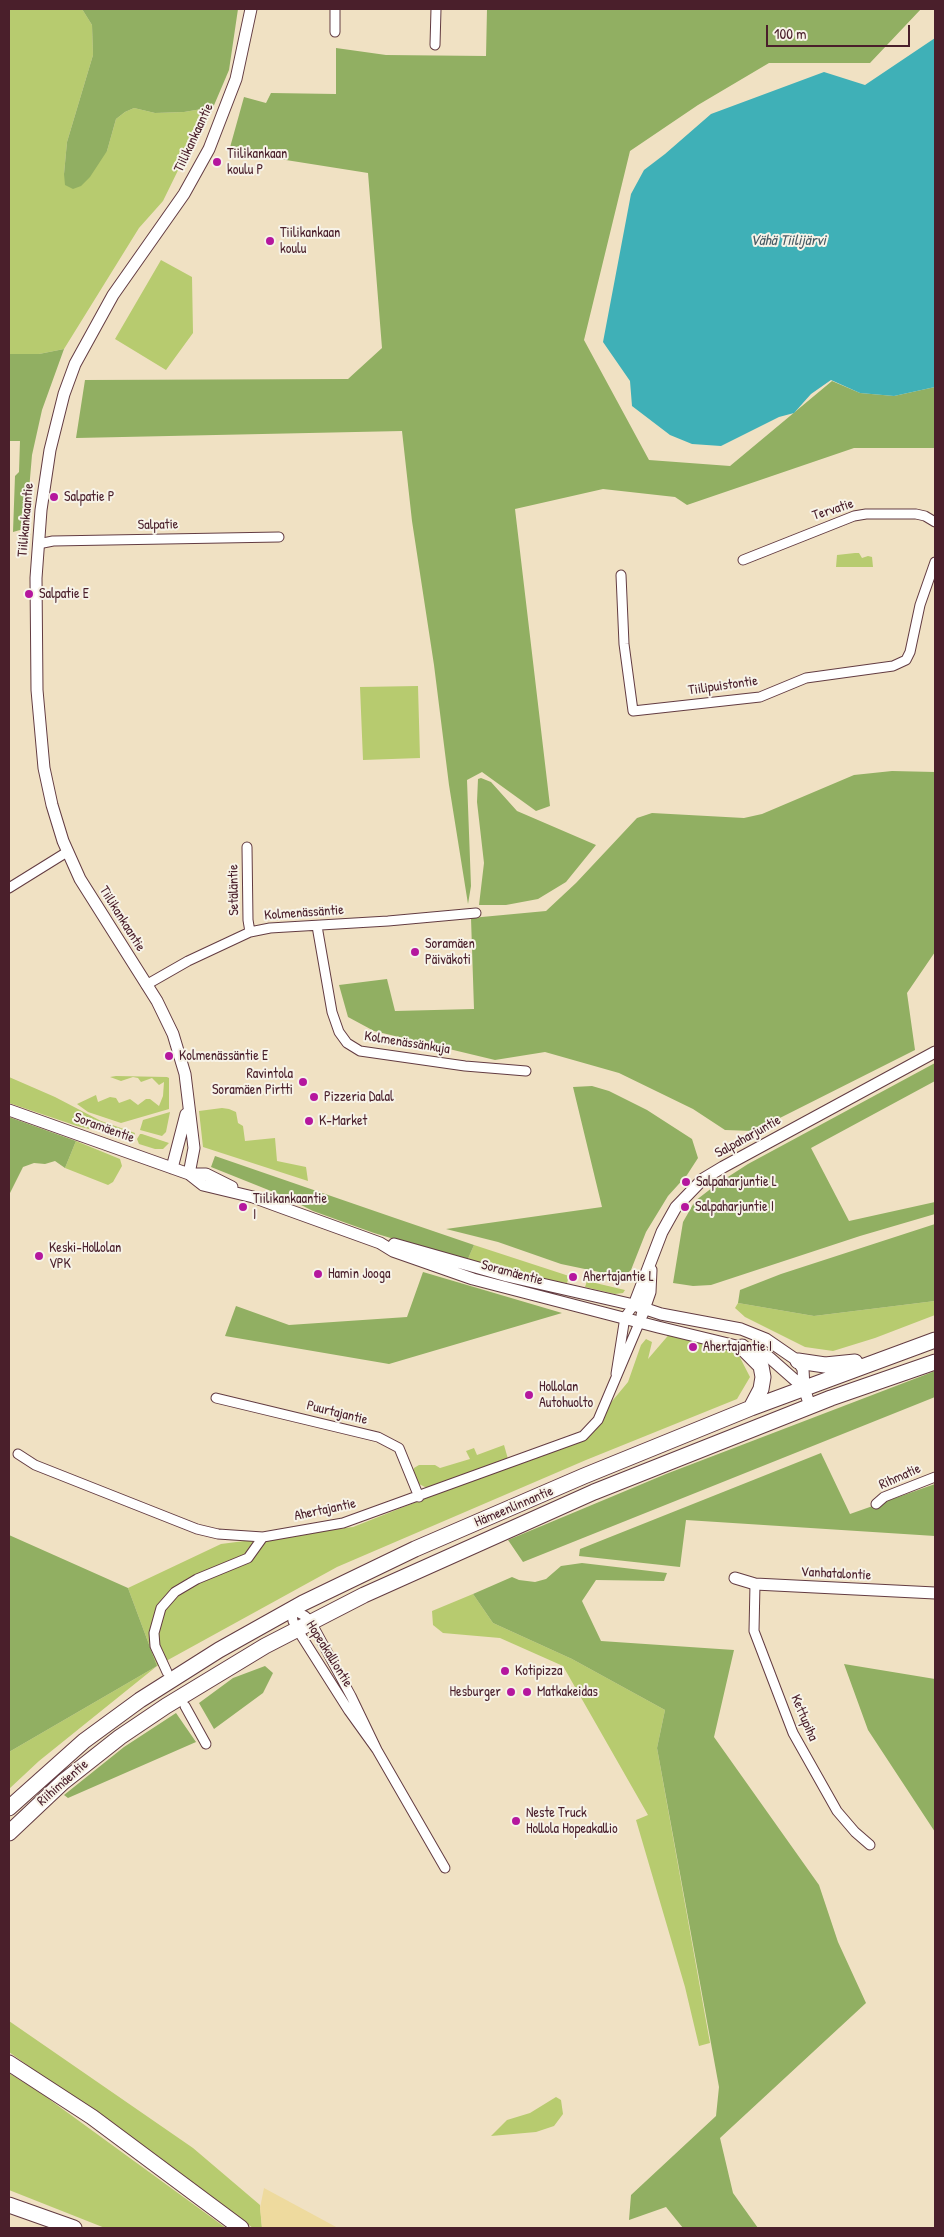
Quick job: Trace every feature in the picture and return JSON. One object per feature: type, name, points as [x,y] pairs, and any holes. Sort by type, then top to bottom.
[{"type":"main road","name":"Hämeenlinnantie","points":[[114,1718],[219,1650],[351,1578],[584,1476],[752,1408],[935,1340]]},
{"type":"main road","points":[[742,1347],[761,1366],[763,1377],[761,1389],[752,1408]]},
{"type":"main road","points":[[798,1361],[810,1364],[842,1364],[884,1358]]},
{"type":"main road","name":"Hämeenlinnantie","points":[[120,1737],[217,1674],[297,1629],[422,1567],[585,1496],[810,1406],[935,1362]]},
{"type":"main road","name":"Riihimäentie","points":[[9,1808],[65,1757],[114,1718]]},
{"type":"main road","name":"Riihimäentie","points":[[9,1833],[63,1782],[120,1737]]},
{"type":"main road","points":[[9,2063],[92,2117],[241,2228]]},
{"type":"main road","points":[[9,2205],[74,2228]]},
{"type":"street","name":"Tiilikankaantie","points":[[189,1174],[194,1148],[186,1085],[178,1049],[166,1019],[88,893],[67,852],[52,805],[42,749],[36,648],[38,544],[50,450],[64,394],[75,364],[113,295],[184,194],[209,149],[236,79],[250,9]]},
{"type":"street","points":[[335,9],[335,32]]},
{"type":"street","points":[[435,45],[436,9]]},
{"type":"street","name":"Tervatie","points":[[744,560],[854,516],[866,514],[916,514],[925,516],[935,522]]},
{"type":"street","name":"Salpatie","points":[[38,544],[53,541],[279,537]]},
{"type":"street","name":"Tiilipuistontie","points":[[621,575],[624,644],[633,712],[760,697],[812,676],[892,666],[906,660],[910,652],[920,604],[935,562]]},
{"type":"street","name":"Setäläntie","points":[[247,847],[248,920],[250,932]]},
{"type":"street","points":[[9,888],[67,852]]},
{"type":"street","name":"Kolmenässäntie","points":[[146,985],[188,961],[250,932],[270,928],[476,913]]},
{"type":"street","name":"Kolmenässänkuja","points":[[317,926],[332,1012],[339,1032],[347,1043],[360,1051],[465,1066],[526,1071]]},
{"type":"street","name":"Salpaharjuntie","points":[[639,1306],[650,1292],[651,1261],[662,1232],[676,1207],[703,1179],[935,1052]]},
{"type":"street","name":"Soramäentie","points":[[9,1110],[189,1174],[203,1185],[253,1197],[380,1243],[400,1254],[473,1279],[625,1317],[658,1328],[742,1347],[770,1358],[804,1388]]},
{"type":"street","name":"Tiilikankaantie","points":[[172,1168],[188,1110]]},
{"type":"street","name":"Soramäentie","points":[[380,1243],[395,1244],[507,1276],[639,1306],[661,1314],[742,1329],[766,1339],[798,1361]]},
{"type":"street","points":[[639,1306],[640,1321]]},
{"type":"street","name":"Ahertajantie","points":[[614,1387],[625,1317],[639,1306]]},
{"type":"street","name":"Ahertajantie","points":[[18,1454],[35,1465],[197,1528],[239,1536],[263,1537],[343,1523],[583,1436],[598,1420],[614,1387],[640,1321]]},
{"type":"street","points":[[798,1361],[803,1369],[804,1388],[810,1406]]},
{"type":"street","name":"Puurtajantie","points":[[216,1398],[378,1437],[399,1448],[419,1497]]},
{"type":"street","name":"Rihmatie","points":[[876,1504],[884,1497],[935,1476]]},
{"type":"street","points":[[167,1672],[155,1646],[154,1633],[156,1620],[167,1600],[197,1579],[248,1558],[263,1537]]},
{"type":"street","name":"Vanhatalontie","points":[[735,1578],[755,1584],[935,1593]]},
{"type":"street","name":"Kettupiha","points":[[755,1584],[754,1631],[793,1733],[837,1811],[855,1832],[870,1845]]},
{"type":"street","name":"Hopeakalliontie","points":[[377,1750],[349,1711],[292,1622],[292,1609],[305,1616],[311,1622],[351,1696],[377,1750],[445,1868]]},
{"type":"street","points":[[185,1706],[206,1744]]},
{"type":"green space","points":[[9,9],[82,9],[92,25],[93,55],[67,142],[64,174],[107,151],[116,119],[134,108],[155,113],[202,109],[209,117],[201,136],[185,156],[163,201],[139,228],[64,349],[39,354],[9,354]]},
{"type":"green space","points":[[82,9],[238,9],[229,70],[209,117],[202,109],[155,113],[134,108],[125,112],[116,119],[107,151],[90,177],[81,186],[73,189],[65,185],[64,174],[67,142],[93,55],[92,25]]},
{"type":"green space","points":[[487,9],[921,9],[870,63],[769,63],[698,105],[630,151],[584,340],[649,460],[730,466],[832,381],[860,393],[894,396],[935,387],[935,448],[854,448],[687,505],[675,497],[603,489],[515,509],[550,806],[536,811],[482,772],[467,780],[471,886],[468,904],[449,785],[434,665],[412,521],[402,431],[76,438],[85,380],[348,379],[382,348],[368,173],[229,151],[244,97],[266,103],[271,93],[336,94],[336,48],[386,55],[486,56]]},
{"type":"green space","points":[[161,260],[192,277],[193,333],[166,370],[115,339]]},
{"type":"green space","points":[[64,349],[42,410],[32,455],[26,525],[20,530],[13,532],[15,476],[19,472],[20,441],[9,441],[9,354],[39,354]]},
{"type":"green space","points":[[859,553],[862,558],[872,557],[873,567],[836,567],[837,555]]},
{"type":"green space","points":[[418,686],[420,758],[363,760],[360,687]]},
{"type":"green space","points":[[892,771],[935,772],[935,952],[907,993],[915,1050],[754,1131],[725,1130],[693,1109],[619,1073],[545,1052],[495,1060],[374,1031],[348,1017],[339,985],[387,979],[395,1011],[474,1009],[471,918],[546,911],[576,883],[637,818],[652,813],[744,818],[762,814],[854,775]]},
{"type":"green space","points":[[481,778],[491,782],[517,811],[596,845],[566,882],[538,899],[506,905],[479,905],[484,863],[477,802],[478,779]]},
{"type":"green space","points":[[935,1063],[935,1081],[811,1148],[849,1221],[935,1202],[935,1214],[860,1236],[711,1285],[693,1286],[673,1283],[683,1222],[695,1201],[748,1164]]},
{"type":"green space","points":[[116,1076],[169,1078],[169,1109],[121,1123],[88,1112],[77,1104],[96,1095],[98,1102],[110,1097],[116,1098],[119,1103],[130,1099],[138,1105],[146,1099],[150,1099],[159,1106],[163,1096],[164,1082],[159,1085],[152,1078],[141,1082],[138,1078],[133,1077],[121,1081],[110,1077]]},
{"type":"green space","points":[[9,1077],[55,1097],[101,1121],[135,1133],[134,1136],[127,1133],[124,1136],[105,1133],[77,1126],[9,1103]]},
{"type":"green space","points":[[592,1086],[609,1091],[647,1110],[692,1139],[698,1158],[687,1175],[668,1196],[646,1232],[631,1270],[623,1277],[561,1264],[498,1242],[446,1229],[602,1207],[573,1087]]},
{"type":"green space","points":[[222,1108],[236,1112],[238,1123],[243,1126],[245,1141],[275,1138],[277,1161],[306,1167],[308,1181],[203,1147],[199,1111]]},
{"type":"green space","points":[[170,1112],[166,1132],[162,1136],[140,1130],[143,1120]]},
{"type":"green space","points":[[9,1117],[76,1141],[65,1168],[55,1161],[45,1164],[34,1163],[23,1167],[9,1195]]},
{"type":"green space","points":[[140,1134],[169,1143],[163,1149],[155,1149],[139,1144],[137,1139]]},
{"type":"green space","points":[[76,1141],[120,1159],[122,1166],[113,1182],[108,1185],[65,1168]]},
{"type":"green space","points":[[215,1156],[474,1245],[467,1261],[374,1233],[313,1211],[281,1195],[211,1167]]},
{"type":"green space","points":[[935,1224],[935,1301],[814,1316],[738,1303],[740,1290],[781,1274]]},
{"type":"green space","points":[[474,1245],[569,1276],[567,1283],[537,1279],[467,1261]]},
{"type":"green space","points":[[423,1272],[562,1313],[389,1364],[225,1336],[236,1306],[289,1325],[407,1317]]},
{"type":"green space","points":[[587,1281],[625,1290],[623,1293],[615,1294],[585,1287]]},
{"type":"green space","points":[[935,1301],[935,1315],[875,1338],[833,1351],[805,1347],[745,1317],[735,1308],[738,1303],[814,1316]]},
{"type":"green space","points":[[672,1331],[733,1344],[750,1377],[737,1399],[586,1460],[337,1567],[157,1666],[128,1588],[221,1544],[353,1527],[583,1436],[628,1382],[641,1345],[646,1339],[652,1342],[648,1359]]},
{"type":"green space","points":[[935,1371],[935,1397],[523,1562],[508,1540],[666,1474]]},
{"type":"green space","points":[[504,1445],[508,1459],[427,1488],[417,1483],[412,1475],[414,1468],[419,1465],[435,1465],[440,1468],[470,1459],[466,1451],[474,1448],[477,1455]]},
{"type":"green space","points":[[821,1453],[850,1514],[935,1484],[935,1536],[686,1520],[680,1567],[579,1556],[580,1549]]},
{"type":"green space","points":[[9,1535],[128,1588],[157,1666],[9,1752]]},
{"type":"green space","points":[[582,1563],[667,1573],[664,1581],[596,1580],[582,1601],[601,1641],[734,1650],[714,1737],[819,1885],[838,1942],[866,2003],[720,2138],[733,2193],[758,2228],[683,2228],[666,2207],[629,2220],[631,2195],[716,2116],[719,2087],[657,1748],[665,1710],[572,1659],[493,1623],[473,1594],[512,1577],[535,1582],[546,1579],[561,1566]]},
{"type":"green space","points":[[473,1594],[493,1623],[572,1659],[665,1710],[657,1748],[710,2043],[699,2046],[685,1987],[636,1820],[648,1815],[563,1666],[500,1638],[443,1633],[433,1625],[432,1611]]},
{"type":"green space","points":[[844,1664],[935,1679],[935,1832],[868,1730]]},
{"type":"green space","points":[[157,1666],[39,1761],[9,1789],[9,1752]]},
{"type":"green space","points":[[265,1666],[273,1673],[263,1693],[214,1729],[199,1703],[233,1678]]},
{"type":"green space","points":[[176,1713],[196,1742],[68,1798],[64,1795],[124,1747]]},
{"type":"green space","points":[[9,2021],[193,2148],[260,2205],[262,2228],[253,2228],[9,2052]]},
{"type":"green space","points":[[9,2073],[42,2094],[226,2228],[105,2228],[9,2190]]},
{"type":"green space","points":[[556,2097],[561,2100],[563,2114],[554,2126],[536,2132],[491,2136],[507,2120],[530,2113]]},
{"type":"sand","points":[[264,2188],[338,2228],[262,2228],[260,2208]]},
{"type":"water","name":"Vähä Tiilijärvi","points":[[935,38],[935,387],[894,396],[860,393],[831,380],[811,394],[794,413],[779,417],[721,446],[692,444],[670,435],[632,406],[630,381],[603,342],[631,194],[644,170],[711,114],[824,72],[865,85]]},
{"type":"place","name":"Tiilikankaan koulu P","points":[[217,162]]},
{"type":"place","name":"Tiilikankaan koulu","points":[[270,241]]},
{"type":"place","name":"Salpatie P","points":[[54,497]]},
{"type":"place","name":"Salpatie E","points":[[29,594]]},
{"type":"place","name":"Soramäen Päiväkoti","points":[[415,952]]},
{"type":"place","name":"Kolmenässäntie E","points":[[169,1056]]},
{"type":"place","name":"Ravintola Soramäen Pirtti","points":[[303,1082]]},
{"type":"place","name":"Pizzeria Dalal","points":[[314,1097]]},
{"type":"place","name":"K-Market","points":[[309,1121]]},
{"type":"place","name":"Salpaharjuntie L","points":[[686,1182]]},
{"type":"place","name":"Tiilikankaantie I","points":[[243,1207]]},
{"type":"place","name":"Salpaharjuntie I","points":[[685,1207]]},
{"type":"place","name":"Keski-Hollolan VPK","points":[[39,1256]]},
{"type":"place","name":"Hamin Jooga","points":[[318,1274]]},
{"type":"place","name":"Ahertajantie L","points":[[573,1277]]},
{"type":"place","name":"Ahertajantie I","points":[[693,1347]]},
{"type":"place","name":"Hollolan Autohuolto","points":[[529,1395]]},
{"type":"place","name":"Kotipizza","points":[[505,1671]]},
{"type":"place","name":"Hesburger","points":[[511,1692]]},
{"type":"place","name":"Matkakeidas","points":[[527,1692]]},
{"type":"place","name":"Neste Truck Hollola Hopeakallio","points":[[516,1821]]}]
